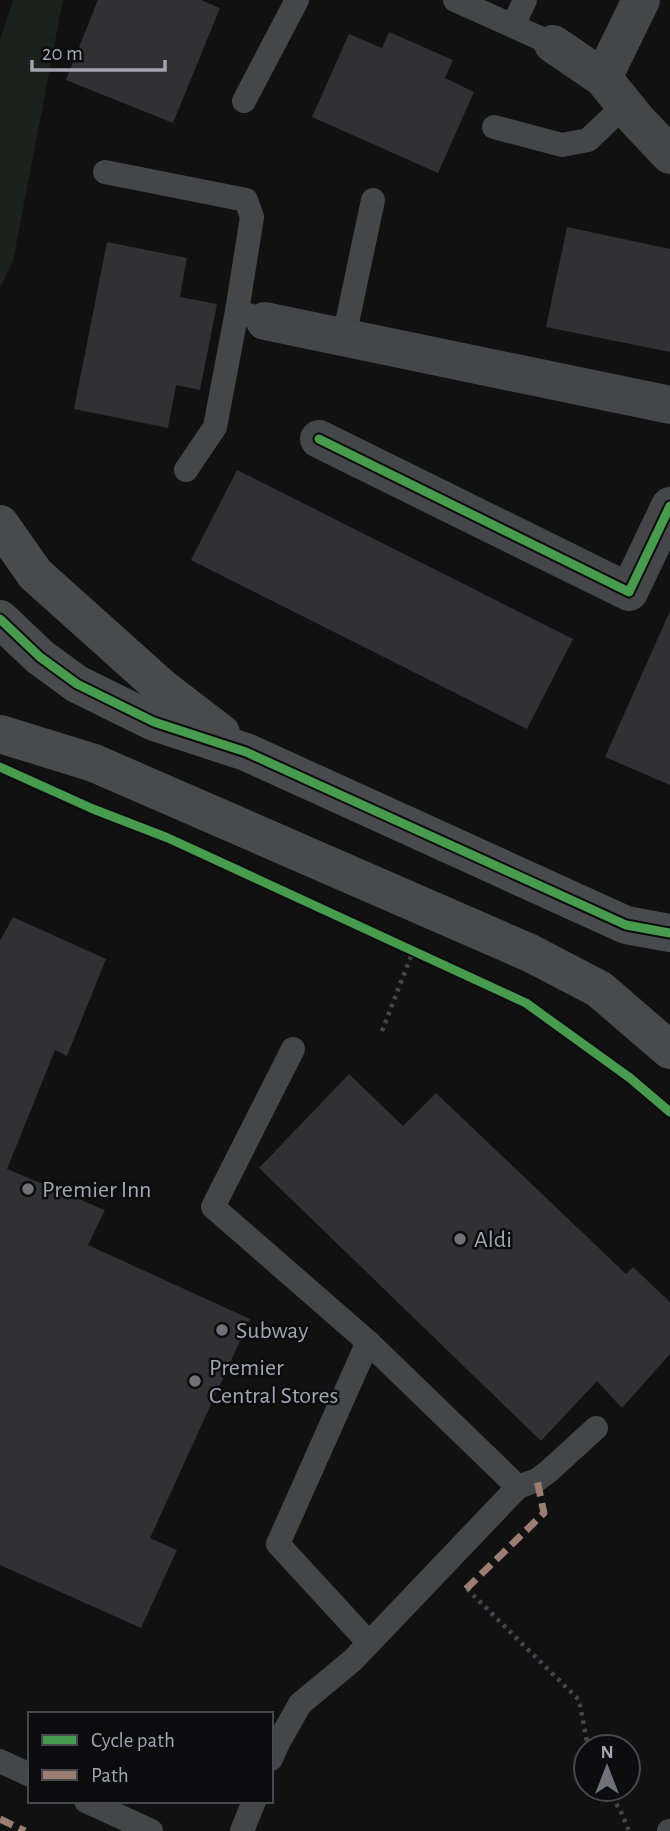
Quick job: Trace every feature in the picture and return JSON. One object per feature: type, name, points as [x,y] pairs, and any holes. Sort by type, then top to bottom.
[{"type":"street","points":[[614,92],[641,0]]},
{"type":"street","points":[[553,44],[614,92],[670,155]]},
{"type":"street","points":[[251,316],[670,405]]},
{"type":"street","points":[[319,439],[629,592],[670,506]]},
{"type":"street","points":[[0,524],[35,574],[161,687],[246,752]]},
{"type":"street","points":[[0,619],[40,657],[77,684],[154,722],[246,752],[626,926],[670,933]]},
{"type":"street","points":[[0,734],[94,763],[530,953],[599,989],[670,1050]]},
{"type":"lane","points":[[244,101],[297,0]]},
{"type":"lane","points":[[455,0],[553,44]]},
{"type":"lane","points":[[513,26],[525,0]]},
{"type":"lane","points":[[494,127],[562,145],[588,140],[614,92]]},
{"type":"lane","points":[[105,172],[246,200],[252,217],[251,316],[215,427],[186,470]]},
{"type":"lane","points":[[344,337],[373,200]]},
{"type":"lane","points":[[293,1049],[213,1207],[368,1342],[518,1487]]},
{"type":"lane","points":[[368,1342],[278,1544],[369,1643]]},
{"type":"lane","points":[[273,1747],[300,1704],[353,1660],[518,1487],[537,1480],[596,1428]]},
{"type":"lane","points":[[0,1761],[28,1774]]},
{"type":"lane","points":[[90,1803],[150,1831]]},
{"type":"lane","points":[[242,1831],[253,1803]]},
{"type":"path","points":[[401,945],[426,957]]},
{"type":"path","points":[[382,1031],[413,951]]},
{"type":"path","points":[[443,1566],[579,1700],[585,1733]]},
{"type":"path","points":[[616,1803],[629,1831]]},
{"type":"shaded area","points":[[13,0],[63,0],[13,261],[0,288],[0,39]]},
{"type":"building","points":[[98,0],[201,0],[220,8],[173,123],[66,80]]},
{"type":"building","points":[[389,32],[453,60],[445,78],[474,92],[438,173],[312,117],[349,34],[382,48]]},
{"type":"building","points":[[567,227],[670,249],[670,352],[546,327]]},
{"type":"building","points":[[107,242],[187,258],[180,297],[217,304],[200,390],[176,385],[168,428],[74,409]]},
{"type":"building","points":[[237,470],[573,639],[527,729],[191,560]]},
{"type":"building","points":[[670,611],[670,785],[605,757]]},
{"type":"building","points":[[13,917],[106,959],[67,1056],[55,1050],[7,1169],[105,1210],[88,1245],[250,1319],[150,1538],[177,1550],[141,1628],[0,1565],[0,941]]},
{"type":"building","name":"Aldi","points":[[349,1074],[403,1126],[436,1093],[626,1274],[633,1267],[670,1302],[670,1354],[622,1408],[597,1381],[541,1441],[259,1168]]},
{"type":"marked path","points":[[466,1589],[544,1513],[537,1480]]},
{"type":"marked path","points":[[0,1819],[25,1831]]},
{"type":"cycle path","points":[[319,439],[629,592],[670,506]]},
{"type":"cycle path","points":[[0,619],[40,657],[77,684],[154,722],[246,752],[626,925],[670,933]]},
{"type":"cycle path","points":[[0,767],[93,809],[168,838],[526,1003],[630,1078],[670,1112]]},
{"type":"place","name":"Premier Inn","points":[[28,1189]]},
{"type":"place","name":"Aldi","points":[[460,1239]]},
{"type":"place","name":"Subway","points":[[222,1330]]},
{"type":"place","name":"Premier Central Stores","points":[[195,1381]]}]
